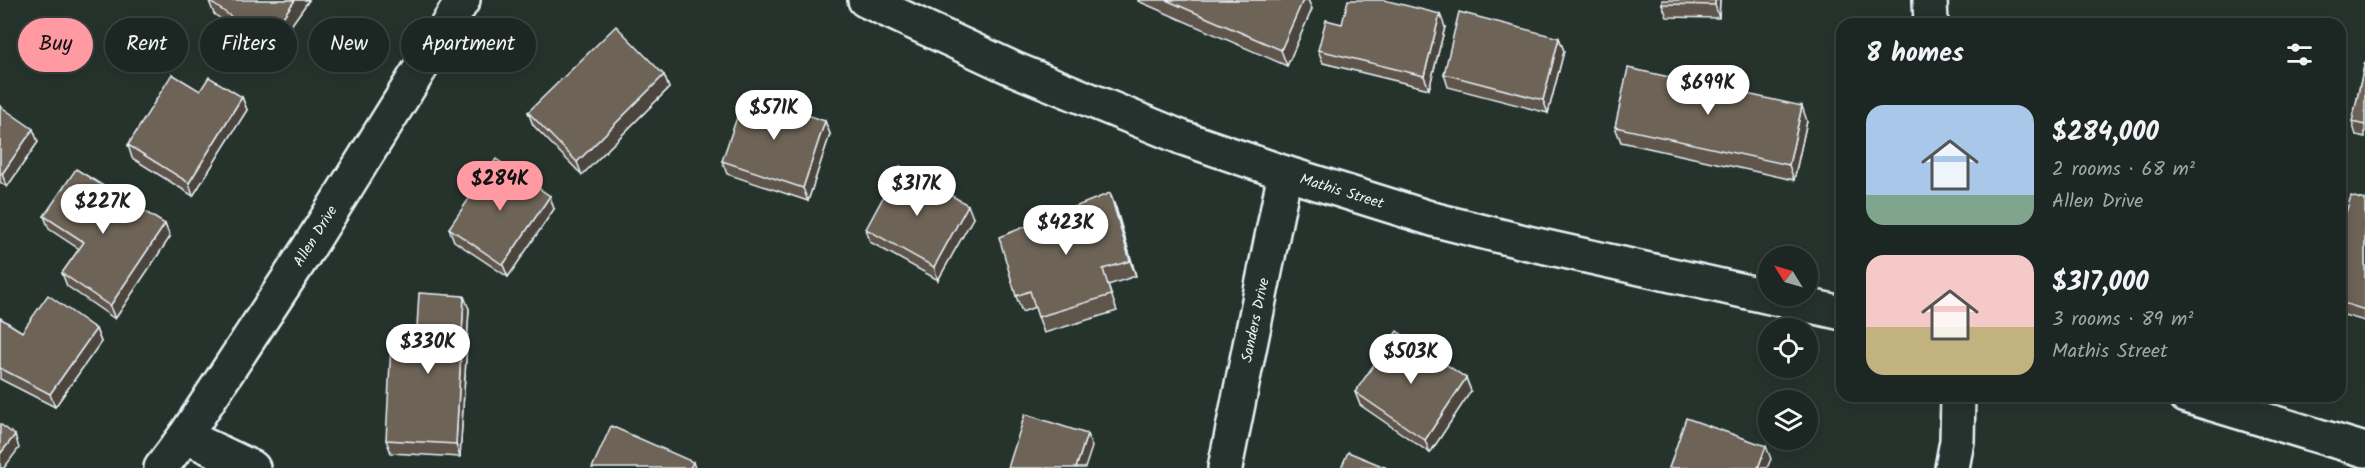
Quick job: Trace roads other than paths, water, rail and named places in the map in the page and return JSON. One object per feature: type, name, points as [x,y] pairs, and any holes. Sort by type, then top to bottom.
[{"type":"street","name":"Allen Drive","points":[[161,468],[185,436],[309,247],[463,0]]},
{"type":"street","name":"Mathis Street","points":[[865,0],[1024,74],[1183,138],[1285,173],[1482,232],[1836,313]]},
{"type":"street","points":[[1930,0],[1931,18]]},
{"type":"street","name":"Sanders Drive","points":[[1225,468],[1285,173]]},
{"type":"street","points":[[1952,468],[1957,441],[1958,402]]},
{"type":"street","points":[[2206,402],[2365,450]]},
{"type":"street","points":[[185,436],[254,468]]}]
